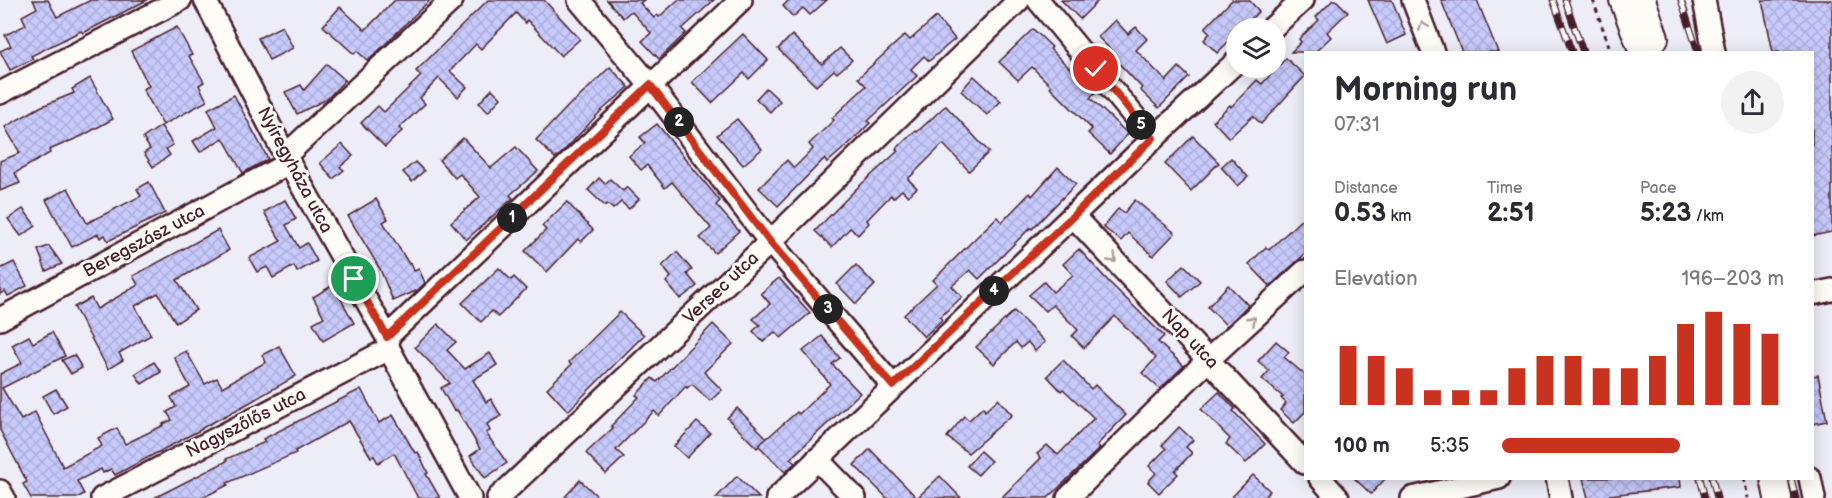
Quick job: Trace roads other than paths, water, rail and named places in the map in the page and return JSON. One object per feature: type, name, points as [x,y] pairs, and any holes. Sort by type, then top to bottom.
[{"type":"main road","points":[[1623,0],[1643,51]]},
{"type":"main road","points":[[1642,0],[1660,51]]},
{"type":"main road","points":[[1756,480],[1761,498]]},
{"type":"main road","points":[[1774,480],[1778,498]]},
{"type":"street","points":[[0,93],[180,0]]},
{"type":"street","name":"Nyíregyháza utca","points":[[206,0],[287,159],[471,498]]},
{"type":"street","name":"Beregszász utca","points":[[0,319],[287,159],[452,0]]},
{"type":"street","points":[[579,0],[650,85],[770,242],[893,386]]},
{"type":"street","name":"Nagyszőlős utca","points":[[102,498],[388,343],[650,85],[741,0]]},
{"type":"street","name":"Versec utca","points":[[498,498],[770,242],[1019,0]]},
{"type":"street","points":[[1038,0],[1153,138]]},
{"type":"street","points":[[1283,18],[1303,0]]},
{"type":"street","points":[[1413,0],[1433,51]]},
{"type":"street","points":[[1704,0],[1714,51]]},
{"type":"street","points":[[777,498],[1153,138],[1226,71]]},
{"type":"street","name":"Nap utca","points":[[1073,216],[1304,462]]},
{"type":"street","points":[[1068,498],[1209,359],[1304,273]]},
{"type":"street","points":[[1814,294],[1832,290]]},
{"type":"street","points":[[817,459],[855,498]]},
{"type":"street","points":[[1322,480],[1338,498]]},
{"type":"street","points":[[1412,498],[1490,480]]},
{"type":"street","points":[[1557,480],[1561,498]]},
{"type":"street","points":[[1810,480],[1814,498]]},
{"type":"street","points":[[0,491],[4,498]]},
{"type":"railway","points":[[1553,0],[1572,51]]},
{"type":"railway","points":[[1565,0],[1583,51]]},
{"type":"railway","points":[[1681,0],[1698,51]]},
{"type":"railway","points":[[1700,480],[1705,498]]},
{"type":"railway","points":[[1712,480],[1717,498]]},
{"type":"railway","points":[[1792,480],[1796,498]]}]
